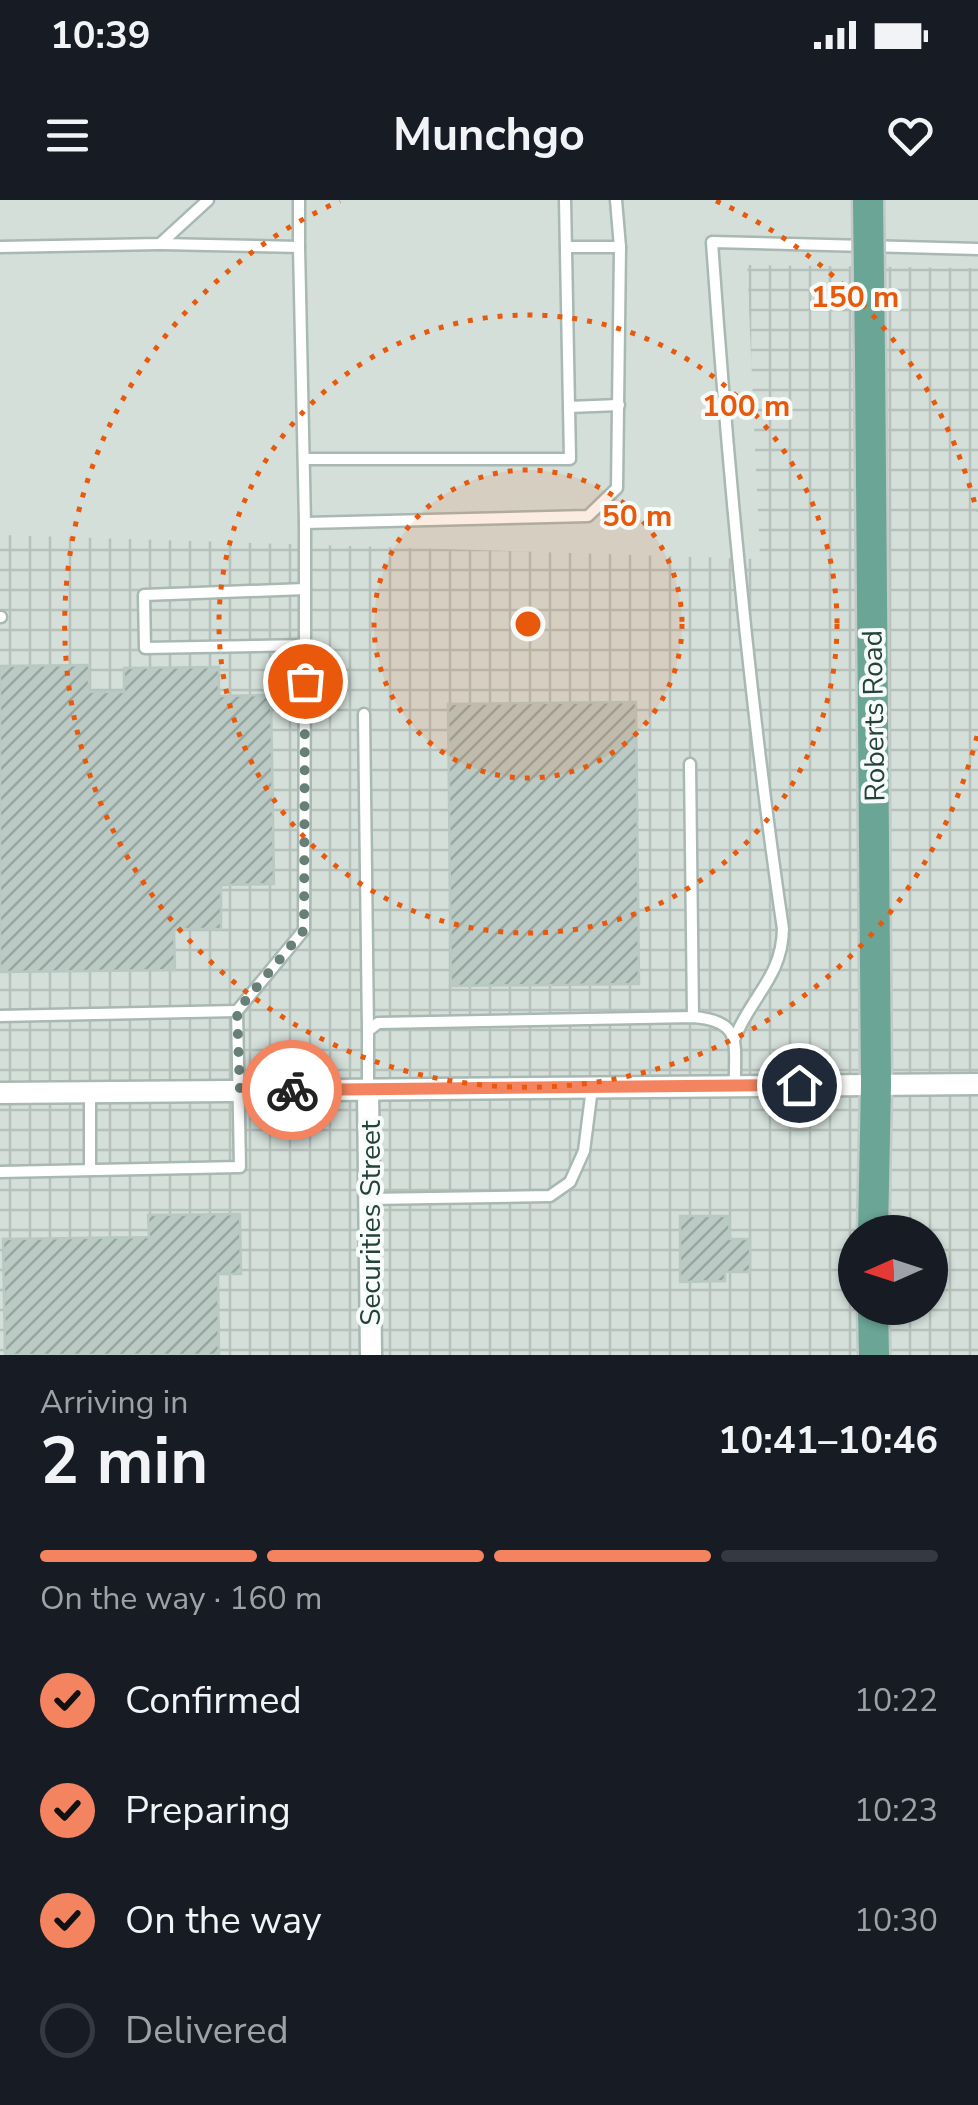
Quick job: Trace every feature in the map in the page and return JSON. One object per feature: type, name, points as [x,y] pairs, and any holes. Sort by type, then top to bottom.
[{"type":"main road","name":"Roberts Road","points":[[868,200],[876,1084],[873,1215]]},
{"type":"main road","points":[[874,1325],[874,1355]]},
{"type":"street","points":[[0,1093],[978,1084]]},
{"type":"street","name":"Securities Street","points":[[368,1090],[371,1355]]},
{"type":"lane","points":[[160,244],[208,200]]},
{"type":"lane","points":[[0,1172],[240,1167],[237,1011],[304,930],[306,522],[299,200]]},
{"type":"lane","points":[[304,459],[570,459],[566,200]]},
{"type":"lane","points":[[306,522],[588,516],[617,488],[620,246],[616,200]]},
{"type":"lane","points":[[734,1040],[774,973],[782,951],[783,929],[759,767],[732,511],[712,242],[978,248]]},
{"type":"lane","points":[[566,247],[620,246]]},
{"type":"lane","points":[[0,247],[299,247]]},
{"type":"lane","points":[[568,406],[619,405]]},
{"type":"lane","points":[[305,646],[145,648],[144,595],[306,589]]},
{"type":"lane","points":[[364,714],[368,1090]]},
{"type":"lane","points":[[690,764],[693,1017]]},
{"type":"lane","points":[[0,1016],[237,1011]]},
{"type":"lane","points":[[368,1031],[378,1023],[716,1019],[728,1026],[734,1040],[736,1086]]},
{"type":"lane","points":[[369,1198],[550,1196],[570,1182],[584,1151],[592,1088]]},
{"type":"lane","points":[[90,1092],[90,1170]]},
{"type":"shaded area","points":[[0,200],[978,200],[978,268],[747,266],[761,559],[0,543]]},
{"type":"shaded area","points":[[747,265],[978,268],[978,1355],[0,1355],[0,535],[760,559]]},
{"type":"building","points":[[89,665],[89,692],[124,692],[124,668],[219,667],[219,696],[271,695],[274,884],[221,885],[221,929],[174,929],[175,970],[0,972],[0,666]]},
{"type":"building","points":[[636,702],[639,984],[451,986],[448,704]]},
{"type":"building","points":[[240,1214],[241,1274],[218,1274],[219,1355],[5,1355],[3,1239],[149,1237],[148,1215]]},
{"type":"building","points":[[680,1216],[729,1216],[730,1239],[750,1239],[750,1272],[725,1272],[725,1281],[680,1282]]},
{"type":"way so far","points":[[292,1090],[240,1090],[237,1011],[304,930],[305,681]]},
{"type":"route","points":[[292,1090],[799,1085]]}]
